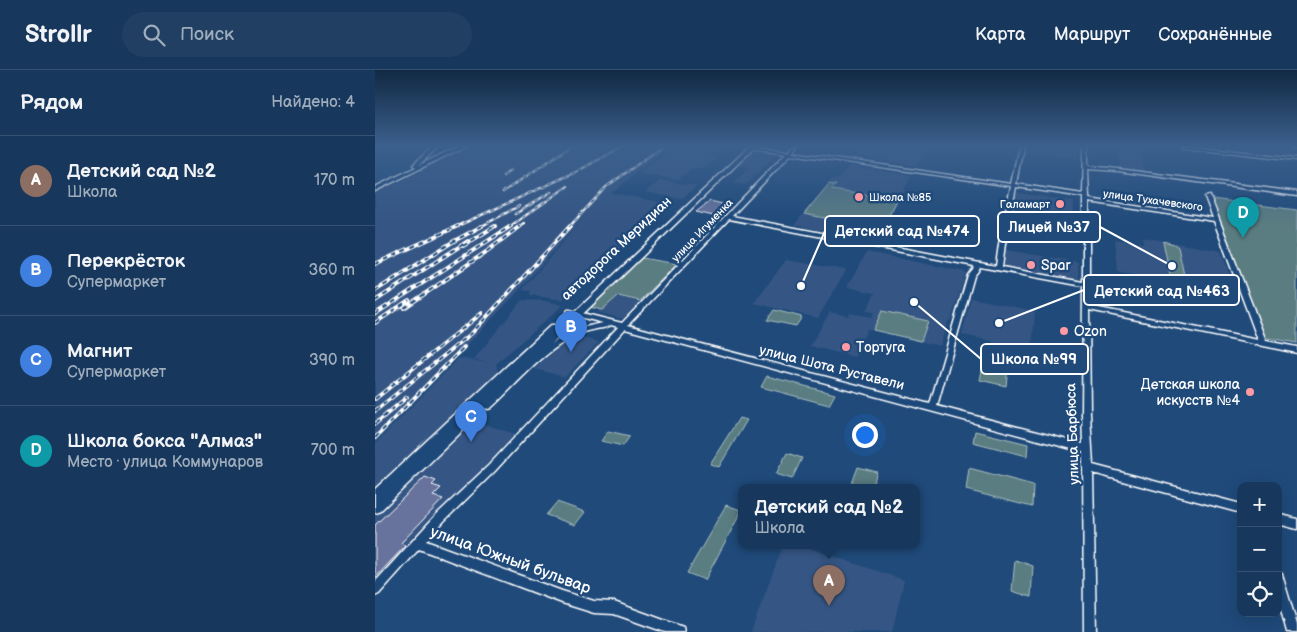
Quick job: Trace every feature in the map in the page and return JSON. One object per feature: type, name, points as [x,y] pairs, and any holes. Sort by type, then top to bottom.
[{"type":"main road","points":[[375,187],[398,172]]},
{"type":"main road","points":[[393,180],[404,172]]},
{"type":"main road","points":[[375,187],[409,172]]},
{"type":"main road","name":"автодорога Меридиан","points":[[375,496],[723,172]]},
{"type":"main road","name":"автодорога Меридиан","points":[[375,508],[465,422],[573,313]]},
{"type":"street","name":"улица Игуменка","points":[[375,590],[417,543],[492,468],[620,325],[729,217],[771,172]]},
{"type":"street","name":"улица Тухачевского","points":[[923,172],[1216,220]]},
{"type":"street","points":[[999,268],[1016,172]]},
{"type":"street","name":"улица Барбюса","points":[[1086,172],[1090,632]]},
{"type":"street","points":[[1134,172],[1295,194],[1297,200]]},
{"type":"street","points":[[1208,197],[1263,343]]},
{"type":"street","points":[[729,217],[1086,285]]},
{"type":"street","points":[[933,407],[971,275],[976,270],[978,264]]},
{"type":"street","points":[[1086,307],[1297,350]]},
{"type":"street","name":"улица Шота Руставели","points":[[573,313],[1087,449]]},
{"type":"street","points":[[465,422],[497,398],[560,340],[582,329],[605,325],[620,325]]},
{"type":"street","points":[[1089,468],[1237,508]]},
{"type":"street","points":[[1282,520],[1297,524]]},
{"type":"street","name":"улица Южный бульвар","points":[[417,543],[561,597],[594,607],[615,608],[679,631]]},
{"type":"street","points":[[1282,592],[1293,632]]},
{"type":"shaded area","points":[[412,172],[637,172],[612,193],[670,204],[562,300],[530,295],[531,291],[522,290],[589,211],[515,295],[375,442],[375,190]]},
{"type":"shaded area","points":[[639,172],[687,172],[678,180],[637,174]]},
{"type":"shaded area","points":[[744,172],[758,172],[746,185],[733,183]]},
{"type":"shaded area","name":"Школа №85","points":[[844,172],[893,172],[912,175],[877,242],[794,225],[832,179],[838,180]]},
{"type":"shaded area","points":[[661,180],[697,186],[681,199],[645,192]]},
{"type":"shaded area","points":[[1013,192],[1074,202],[1073,218],[1010,208]]},
{"type":"shaded area","points":[[1143,237],[1221,251],[1238,298],[1118,272],[1115,239],[1143,243]]},
{"type":"shaded area","points":[[1006,250],[1078,262],[1079,282],[1002,267]]},
{"type":"shaded area","points":[[867,252],[966,272],[951,320],[948,321],[940,346],[867,329],[855,357],[810,346],[830,312],[848,316],[850,313],[872,317],[874,312],[866,311],[875,293],[847,287]]},
{"type":"shaded area","points":[[786,260],[846,270],[818,318],[754,303]]},
{"type":"shaded area","points":[[614,296],[640,302],[623,319],[597,312]]},
{"type":"shaded area","points":[[971,298],[1035,311],[1031,363],[991,354],[993,341],[962,335]]},
{"type":"shaded area","points":[[522,300],[546,301],[563,305],[496,364],[498,374],[375,490],[375,444],[459,358],[488,363],[474,359]]},
{"type":"shaded area","points":[[571,335],[599,342],[565,377],[535,369]]},
{"type":"shaded area","points":[[472,420],[515,434],[375,585],[375,516]]},
{"type":"shaded area","points":[[782,549],[812,549],[904,580],[892,632],[751,632]]},
{"type":"green space","points":[[829,184],[836,185],[832,190],[897,200],[882,229],[804,214]]},
{"type":"green space","points":[[1212,199],[1297,210],[1297,343],[1262,337]]},
{"type":"green space","points":[[1014,221],[1037,225],[1053,237],[1034,240],[1012,236]]},
{"type":"green space","points":[[1163,241],[1178,247],[1185,280],[1176,280],[1170,275]]},
{"type":"green space","points":[[642,258],[677,264],[640,301],[618,296],[602,310],[589,307]]},
{"type":"green space","points":[[774,310],[802,317],[796,326],[767,320]]},
{"type":"green space","points":[[882,311],[928,321],[921,341],[873,330]]},
{"type":"green space","points":[[984,361],[1008,367],[1006,386],[980,380]]},
{"type":"green space","points":[[767,376],[835,394],[829,405],[761,387]]},
{"type":"green space","points":[[739,418],[747,420],[719,467],[710,464]]},
{"type":"green space","points":[[608,431],[630,436],[623,446],[601,441]]},
{"type":"green space","points":[[975,431],[1028,444],[1027,456],[973,442]]},
{"type":"green space","points":[[787,453],[802,458],[792,479],[776,474]]},
{"type":"green space","points":[[858,467],[877,472],[873,484],[852,484]]},
{"type":"green space","points":[[969,468],[1033,485],[1032,507],[966,490]]},
{"type":"green space","points":[[557,502],[585,512],[575,525],[546,515]]},
{"type":"green space","points":[[726,505],[738,509],[738,518],[705,580],[687,573]]},
{"type":"green space","points":[[1015,560],[1033,566],[1031,597],[1012,591]]},
{"type":"building","points":[[710,201],[731,206],[718,217],[696,212]]},
{"type":"building","points":[[425,477],[436,481],[432,485],[441,488],[433,496],[443,499],[401,543],[405,546],[375,578],[375,525]]},
{"type":"railway","points":[[503,176],[508,172]]},
{"type":"railway","points":[[503,192],[532,172]]},
{"type":"railway","points":[[455,227],[576,172]]},
{"type":"railway","points":[[569,227],[606,187],[627,172]]},
{"type":"railway","points":[[509,227],[568,186]]},
{"type":"railway","points":[[515,214],[551,192]]},
{"type":"railway","points":[[480,227],[519,206]]},
{"type":"railway","points":[[518,227],[524,223]]},
{"type":"railway","points":[[375,264],[458,226]]},
{"type":"railway","points":[[375,291],[454,241],[482,226]]},
{"type":"railway","points":[[463,246],[495,226],[493,227]]},
{"type":"railway","points":[[375,314],[511,226]]},
{"type":"railway","points":[[404,308],[486,252],[520,226]]},
{"type":"railway","points":[[375,411],[472,333],[570,226]]},
{"type":"railway","points":[[375,301],[468,241]]},
{"type":"railway","points":[[375,323],[409,300]]},
{"type":"railway","points":[[375,399],[482,313]]},
{"type":"railway","points":[[375,438],[464,347]]},
{"type":"railway","points":[[375,424],[407,397]]},
{"type":"place","name":"Школа №85","points":[[859,197]]},
{"type":"place","name":"Галамарт","points":[[1060,204]]},
{"type":"place","name":"Школа бокса \"Алмаз\"","points":[[1243,238]]},
{"type":"place","name":"Spar","points":[[1031,265]]},
{"type":"place","name":"Лицей №37","points":[[1172,266]]},
{"type":"place","name":"Детский сад №474","points":[[801,286]]},
{"type":"place","name":"Школа №99","points":[[914,302]]},
{"type":"place","name":"Детский сад №463","points":[[999,323]]},
{"type":"place","name":"Ozon","points":[[1064,331]]},
{"type":"place","name":"Тортуга","points":[[846,347]]},
{"type":"place","name":"Перекрёсток","points":[[571,352]]},
{"type":"place","name":"Детская школа искусств №4","points":[[1250,392]]},
{"type":"place","name":"Магнит","points":[[471,442]]},
{"type":"place","name":"Детский сад №2","points":[[829,606]]}]
